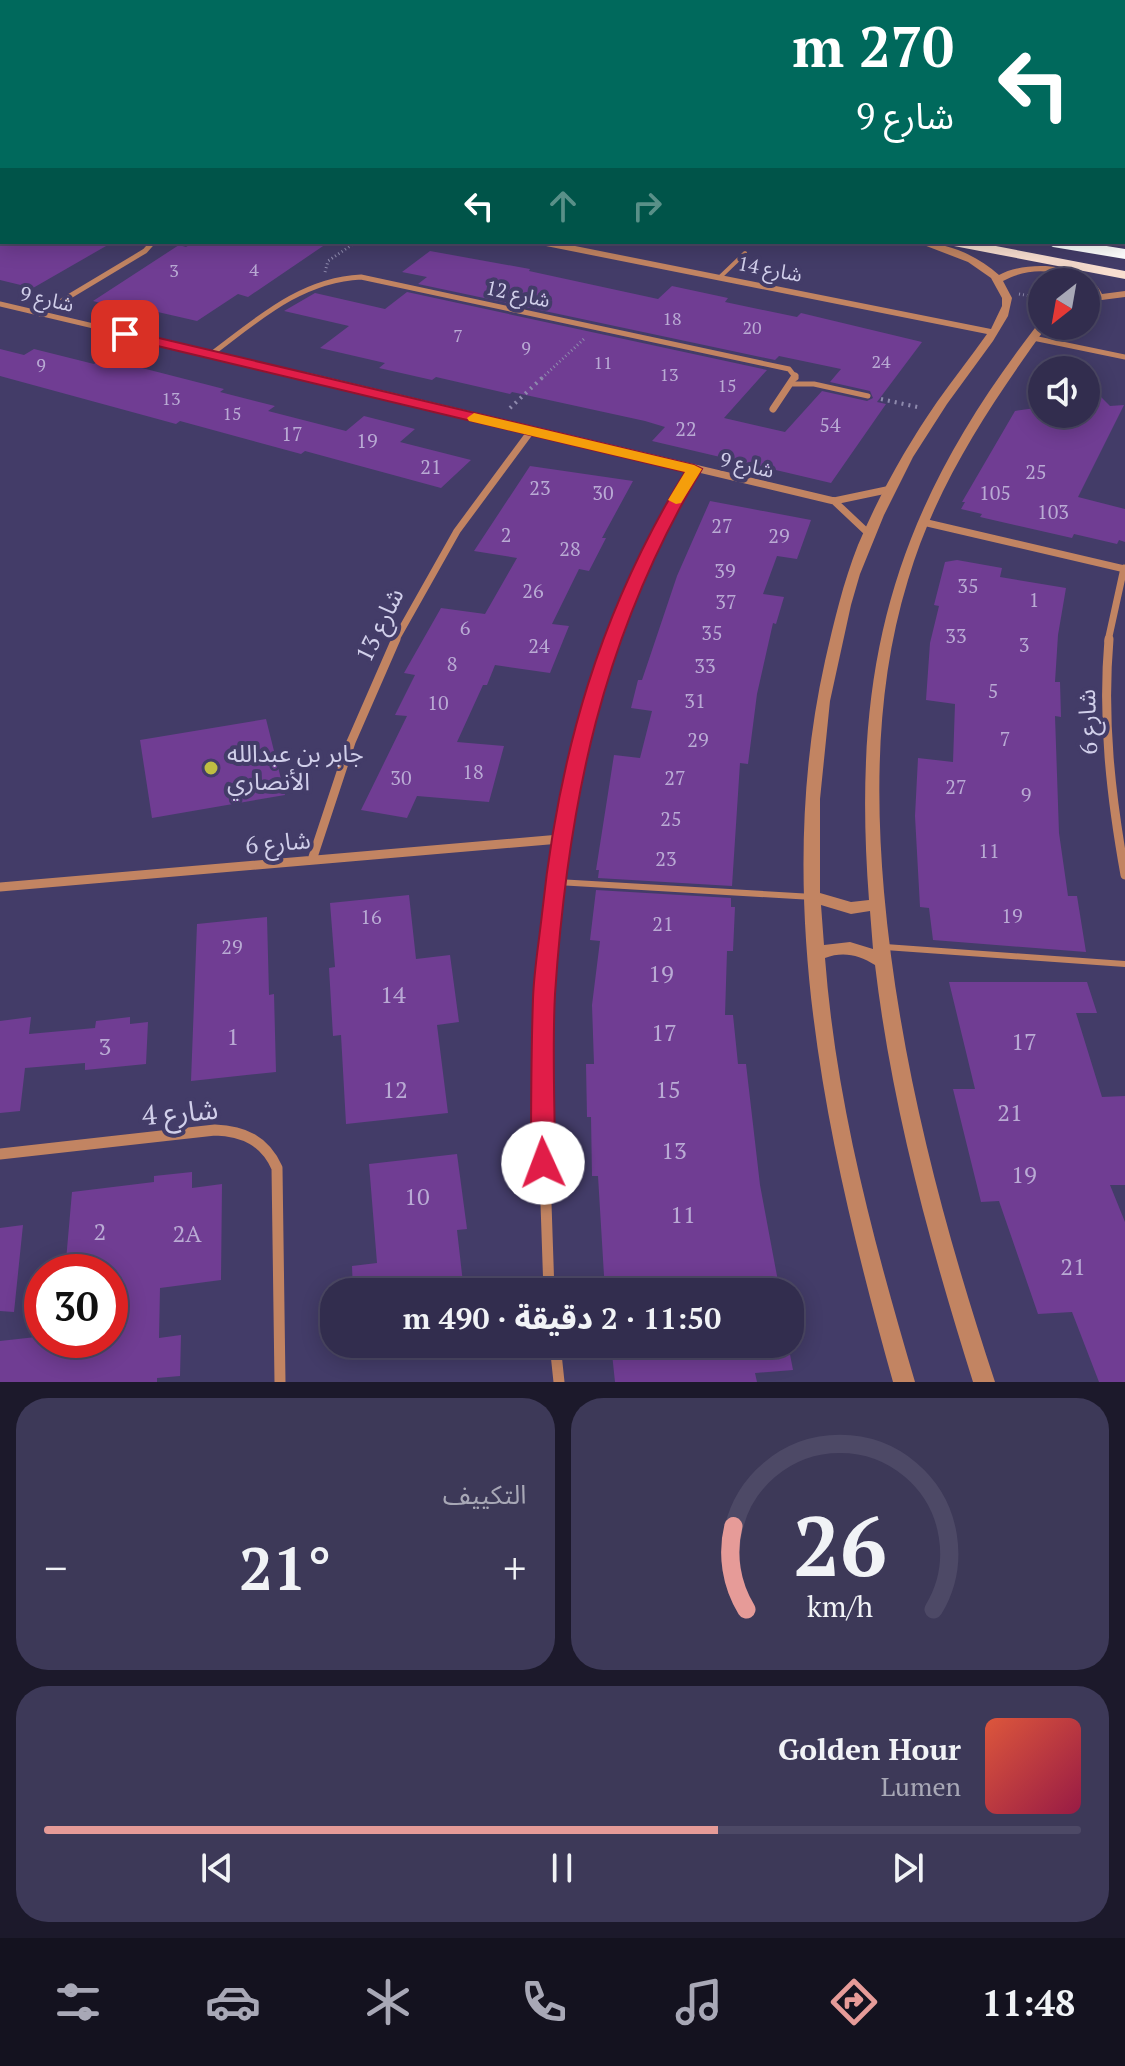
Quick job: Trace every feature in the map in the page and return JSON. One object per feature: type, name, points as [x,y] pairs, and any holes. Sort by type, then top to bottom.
[{"type":"highway","points":[[1065,244],[1125,254]]},
{"type":"main road","points":[[964,244],[1125,275]]},
{"type":"street","points":[[40,314],[145,251],[151,244]]},
{"type":"street","name":"شارع 14","points":[[551,244],[992,332]]},
{"type":"street","points":[[904,1382],[844,1144],[827,1054],[815,955],[814,808],[821,722],[844,604],[869,534],[935,411],[992,332],[1007,305],[1006,293],[997,280],[971,261],[926,244]]},
{"type":"street","points":[[997,280],[1018,271],[1028,271]]},
{"type":"street","points":[[210,355],[308,287],[332,277]]},
{"type":"street","name":"شارع 12","points":[[332,277],[371,279],[789,369],[796,375],[793,384]]},
{"type":"street","points":[[1100,297],[1125,294]]},
{"type":"street","name":"شارع 9","points":[[0,304],[834,501]]},
{"type":"street","points":[[984,1382],[953,1289],[912,1137],[898,1071],[876,904],[871,811],[876,703],[892,612],[923,522],[976,420],[1032,340]]},
{"type":"street","points":[[1066,340],[1125,357]]},
{"type":"street","points":[[773,409],[793,384]]},
{"type":"street","name":"شارع 13","points":[[312,860],[348,745],[406,615],[467,514],[531,431]]},
{"type":"street","points":[[548,1278],[541,1131],[543,1026],[560,839],[578,745],[602,663],[629,591],[659,527],[694,469]]},
{"type":"street","points":[[834,501],[891,489]]},
{"type":"street","points":[[834,501],[869,534]]},
{"type":"street","points":[[923,522],[1124,568]]},
{"type":"street","name":"شارع 6","points":[[1124,568],[1110,633],[1106,695],[1116,829],[1125,875]]},
{"type":"street","name":"شارع 6","points":[[0,887],[560,839]]},
{"type":"street","points":[[813,897],[851,908],[876,904]]},
{"type":"street","points":[[815,955],[825,950],[849,947],[881,954]]},
{"type":"street","name":"شارع 4","points":[[0,1154],[215,1130],[242,1134],[263,1145],[274,1158],[277,1168],[280,1382]]},
{"type":"street","points":[[556,1358],[559,1382]]},
{"type":"lane","points":[[719,278],[745,253]]},
{"type":"lane","points":[[793,384],[814,384],[868,396]]},
{"type":"lane","points":[[557,882],[813,897]]},
{"type":"lane","points":[[881,954],[1125,964]]},
{"type":"path","points":[[332,277],[325,272],[325,265],[353,244]]},
{"type":"path","points":[[494,423],[596,327]]},
{"type":"path","points":[[868,396],[935,411]]},
{"type":"building","points":[[0,244],[110,244],[33,288],[0,280]]},
{"type":"building","points":[[191,244],[326,244],[248,297],[238,294],[197,321],[149,310],[134,319],[99,311],[108,305],[93,301],[179,245],[186,247]]},
{"type":"building","points":[[430,251],[530,269],[658,299],[672,286],[728,298],[725,302],[797,317],[801,313],[922,342],[877,402],[886,404],[831,483],[652,441],[665,427],[645,421],[512,392],[379,368],[385,363],[320,348],[349,326],[284,311],[315,293],[385,309],[407,292],[767,370],[724,418],[785,432],[822,391],[867,401],[873,398],[870,391],[830,382],[841,369],[779,356],[775,360],[418,284],[427,277],[402,272]]},
{"type":"building","points":[[0,349],[24,355],[34,349],[94,364],[103,358],[224,389],[220,392],[275,406],[268,411],[346,431],[364,416],[415,429],[400,442],[471,460],[441,488],[305,451],[301,454],[180,421],[176,424],[0,376]]},
{"type":"building","points":[[1100,396],[1110,406],[1124,405],[1078,497],[1125,509],[1125,542],[1119,540],[1117,544],[1074,534],[1072,538],[980,517],[982,514],[961,509],[965,502],[962,502],[1015,411],[1028,409],[1028,428],[1100,428]]},
{"type":"building","points":[[530,466],[633,481],[602,538],[606,538],[589,571],[579,569],[552,624],[569,626],[550,673],[495,665],[457,742],[504,746],[489,802],[417,796],[407,818],[361,810],[407,716],[395,715],[415,675],[404,673],[441,608],[485,614],[517,558],[474,551]]},
{"type":"building","points":[[710,501],[811,520],[797,559],[777,556],[763,594],[784,597],[776,624],[773,623],[757,694],[748,764],[740,763],[732,886],[598,878],[599,870],[596,870],[614,755],[640,758],[652,711],[631,708],[638,680],[642,680],[677,576]]},
{"type":"building","points":[[957,560],[1002,568],[1000,577],[1066,588],[1058,635],[1055,682],[1060,682],[1061,717],[1055,716],[1059,833],[1068,896],[1077,896],[1086,952],[933,940],[929,908],[920,907],[915,816],[918,758],[953,762],[955,704],[926,700],[930,643],[939,606],[934,605],[945,562]]},
{"type":"building","name":"جابر بن عبدالله الأنصاري","points":[[266,719],[285,795],[152,818],[140,740]]},
{"type":"building","points":[[596,890],[731,898],[731,907],[735,907],[733,951],[727,951],[725,1015],[733,1015],[738,1064],[746,1064],[760,1185],[777,1278],[604,1278],[598,1176],[592,1176],[591,1117],[587,1117],[586,1064],[594,1064],[592,1005],[600,941],[590,940]]},
{"type":"building","points":[[409,895],[416,959],[450,955],[459,1022],[437,1025],[448,1113],[346,1124],[341,1035],[333,1036],[329,968],[335,967],[330,903]]},
{"type":"building","points":[[267,917],[269,995],[274,994],[276,1072],[191,1081],[197,924]]},
{"type":"building","points":[[949,982],[1087,982],[1097,1013],[1076,1013],[1102,1097],[1125,1096],[1125,1185],[1110,1185],[1125,1222],[1125,1382],[1099,1382],[1072,1312],[1038,1314],[999,1201],[981,1202],[953,1089],[975,1089]]},
{"type":"building","points":[[31,1017],[29,1034],[95,1028],[96,1021],[130,1017],[130,1024],[148,1022],[146,1064],[85,1070],[85,1063],[25,1068],[20,1111],[0,1113],[0,1021]]},
{"type":"building","points":[[457,1154],[467,1229],[457,1230],[462,1278],[352,1278],[352,1266],[377,1263],[369,1164]]},
{"type":"building","points":[[192,1172],[192,1188],[222,1184],[221,1280],[160,1288],[159,1338],[181,1335],[180,1376],[157,1378],[157,1382],[0,1382],[0,1341],[24,1338],[24,1358],[128,1358],[128,1254],[67,1254],[72,1192],[154,1182],[154,1176]]},
{"type":"building","points":[[23,1225],[14,1312],[0,1311],[0,1228]]},
{"type":"building","points":[[612,1358],[791,1358],[793,1370],[755,1373],[757,1382],[615,1382]]},
{"type":"slow traffic","points":[[474,418],[694,469],[676,500]]},
{"type":"place","name":"جابر بن عبدالله الأنصاري","points":[[211,768]]},
{"type":"route","points":[[125,334],[694,469],[659,527],[629,591],[602,663],[578,745],[560,839],[544,996],[543,1163]]}]
